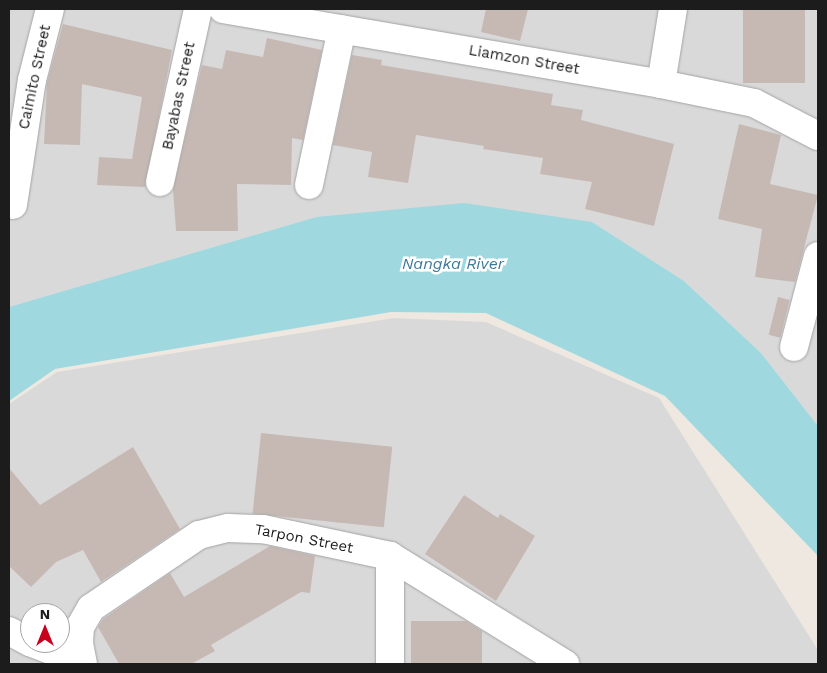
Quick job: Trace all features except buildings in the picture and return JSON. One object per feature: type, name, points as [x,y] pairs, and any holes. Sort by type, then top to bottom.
[{"type":"street","name":"Caimito Street","points":[[13,205],[32,80],[50,9]]},
{"type":"street","name":"Bayabas Street","points":[[160,182],[198,9]]},
{"type":"street","name":"Liamzon Street","points":[[223,9],[661,84],[754,103],[818,136]]},
{"type":"street","points":[[661,84],[673,9]]},
{"type":"street","points":[[309,185],[342,29]]},
{"type":"street","points":[[794,347],[818,256]]},
{"type":"street","name":"Tarpon Street","points":[[82,663],[80,627],[91,608],[199,535],[228,528],[263,529],[390,556],[565,664]]},
{"type":"street","points":[[390,556],[390,664]]},
{"type":"street","points":[[9,630],[20,636]]},
{"type":"street","points":[[56,653],[82,663]]},
{"type":"shaded area","points":[[9,9],[818,9],[818,426],[761,353],[684,281],[592,222],[316,217],[9,307]]},
{"type":"shaded area","points":[[394,318],[486,322],[659,398],[818,650],[818,664],[9,664],[9,404],[57,372]]},
{"type":"water","name":"Nangka River","points":[[464,203],[592,222],[684,281],[761,353],[818,426],[818,556],[665,396],[486,313],[391,312],[55,369],[9,401],[9,307],[316,217]]}]
